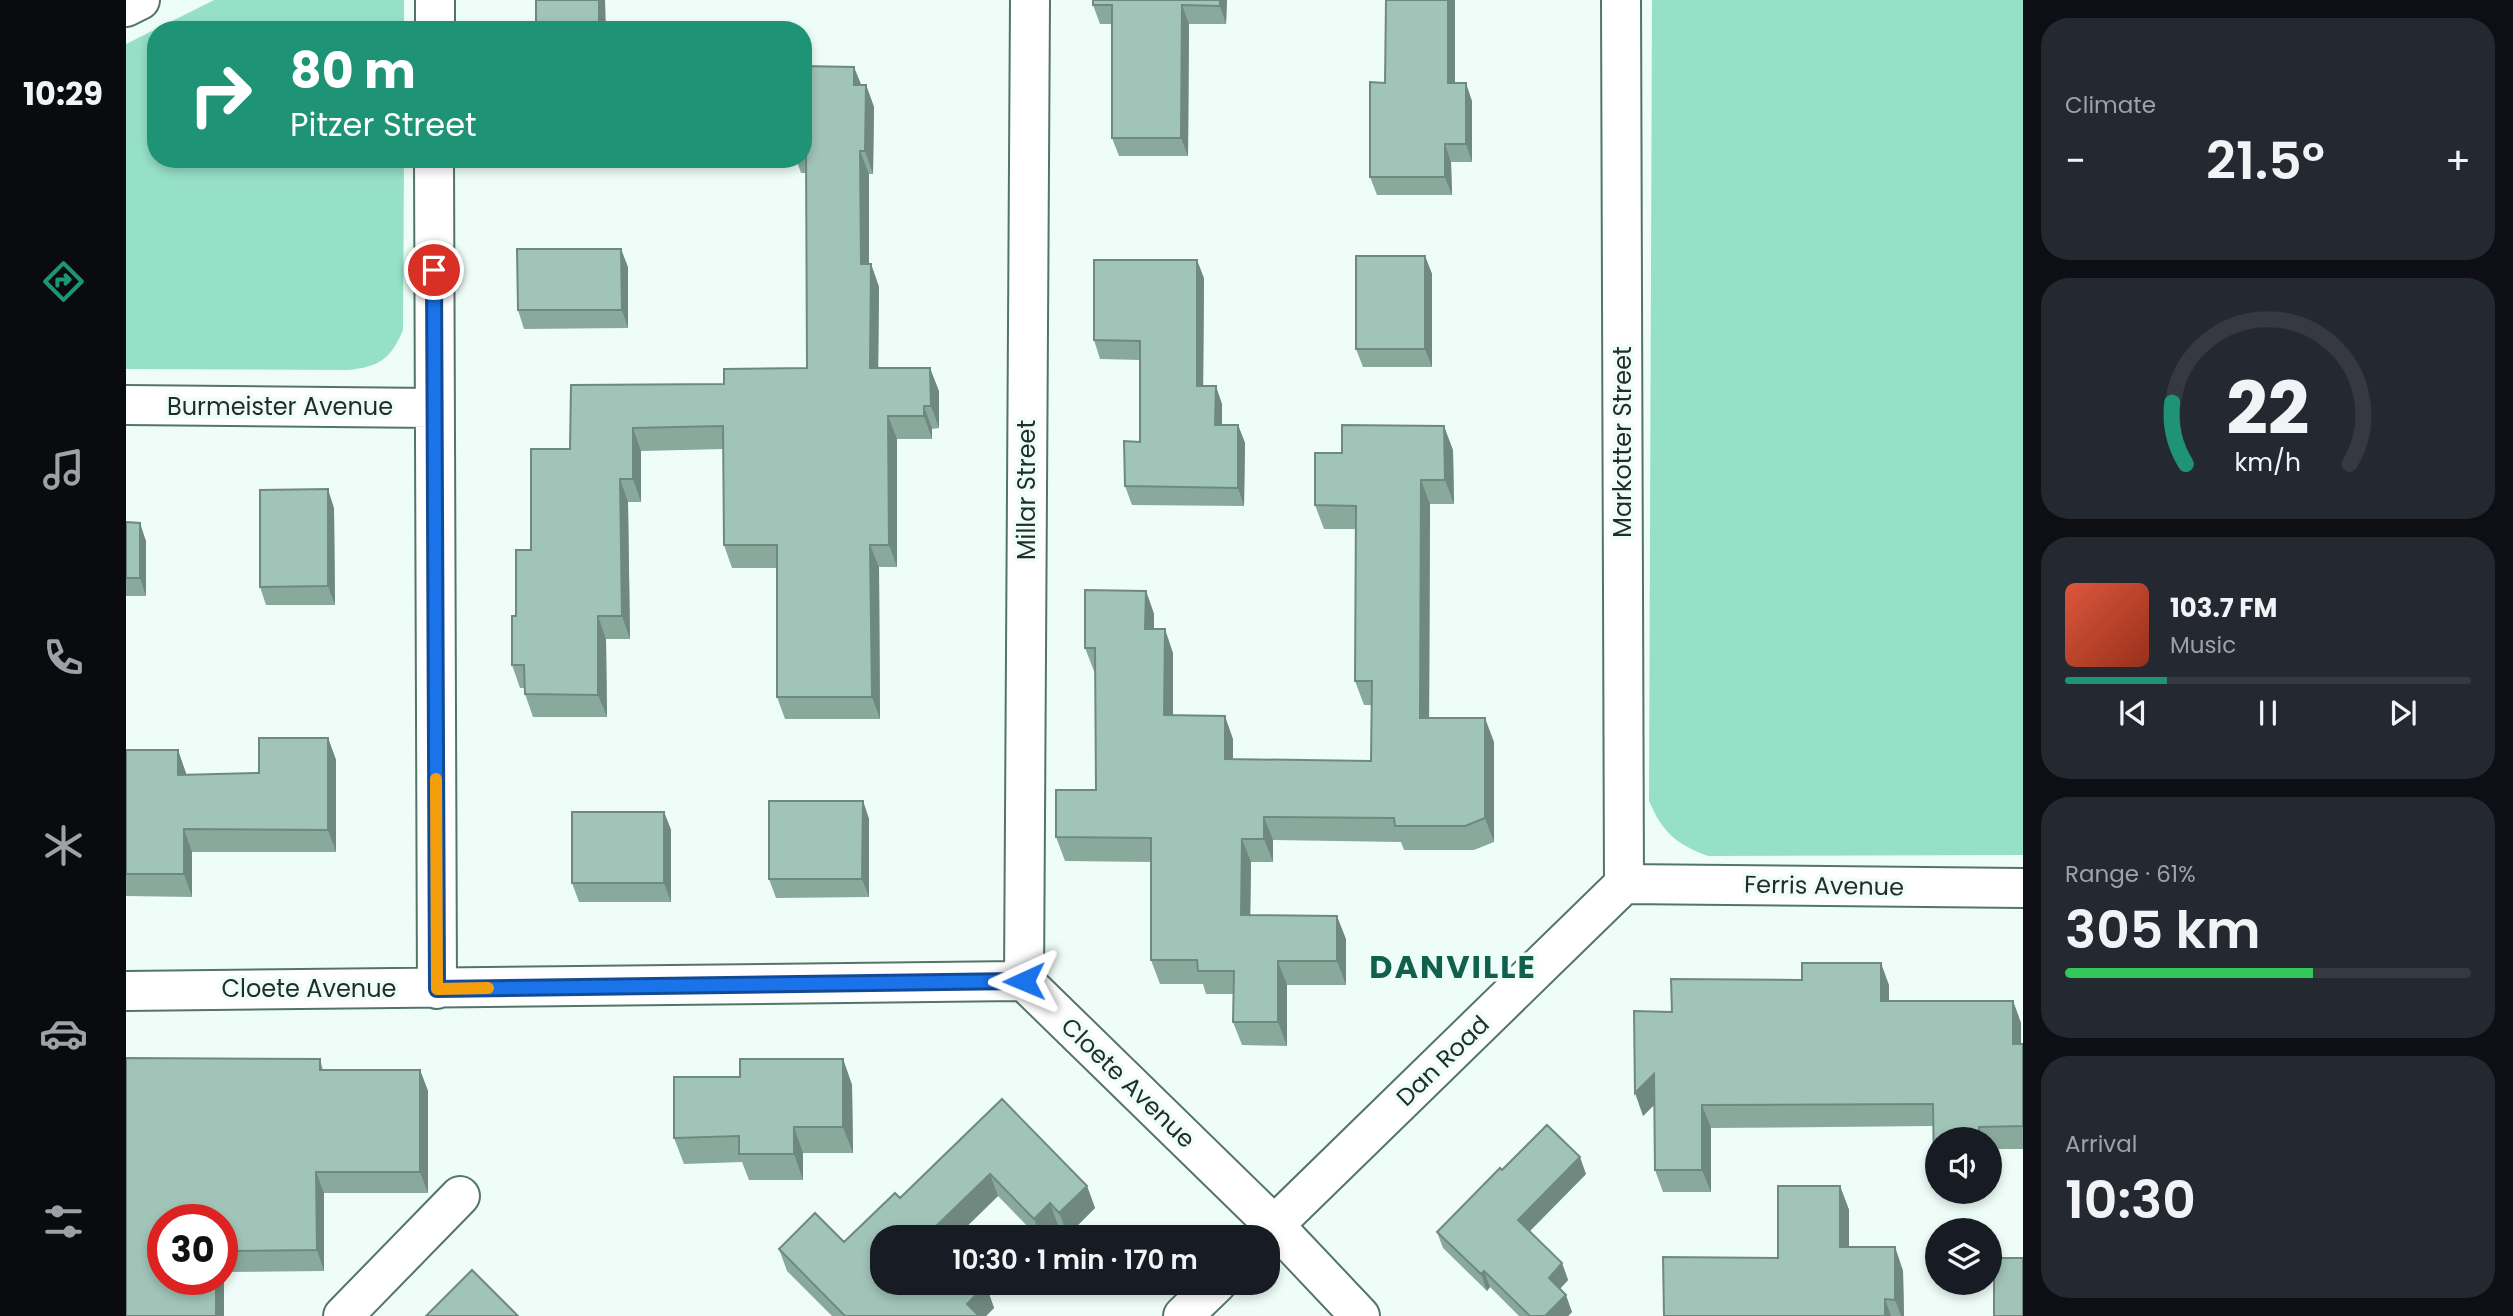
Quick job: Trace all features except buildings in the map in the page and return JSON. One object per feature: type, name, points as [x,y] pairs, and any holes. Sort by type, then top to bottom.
[{"type":"street","points":[[126,7],[140,0]]},
{"type":"street","points":[[435,0],[435,21]]},
{"type":"street","name":"Millar Street","points":[[1024,981],[1030,0]]},
{"type":"street","name":"Markotter Street","points":[[1621,0],[1624,884]]},
{"type":"street","points":[[434,168],[437,989]]},
{"type":"street","name":"Burmeister Avenue","points":[[126,405],[434,408]]},
{"type":"street","name":"Ferris Avenue","points":[[1624,884],[2023,888]]},
{"type":"street","name":"Dan Road","points":[[1274,1225],[1624,884]]},
{"type":"street","name":"Cloete Avenue","points":[[126,991],[1024,981],[1262,1225]]},
{"type":"street","points":[[343,1316],[460,1196]]},
{"type":"street","name":"Cloete Avenue","points":[[1280,1242],[1360,1316]]},
{"type":"street","points":[[1183,1316],[1205,1295]]},
{"type":"green space","points":[[214,0],[404,0],[404,21],[172,21]]},
{"type":"green space","points":[[1652,0],[2023,0],[2023,855],[1708,856],[1687,847],[1672,836],[1649,801]]},
{"type":"green space","points":[[147,34],[147,168],[404,168],[403,330],[394,348],[383,360],[368,367],[348,370],[126,369],[126,44]]},
{"type":"slow traffic","points":[[436,779],[437,989],[488,988]]},
{"type":"district","name":"DANVILLE","points":[[1453,967]]},
{"type":"route","points":[[434,270],[437,989],[1024,981]]}]
